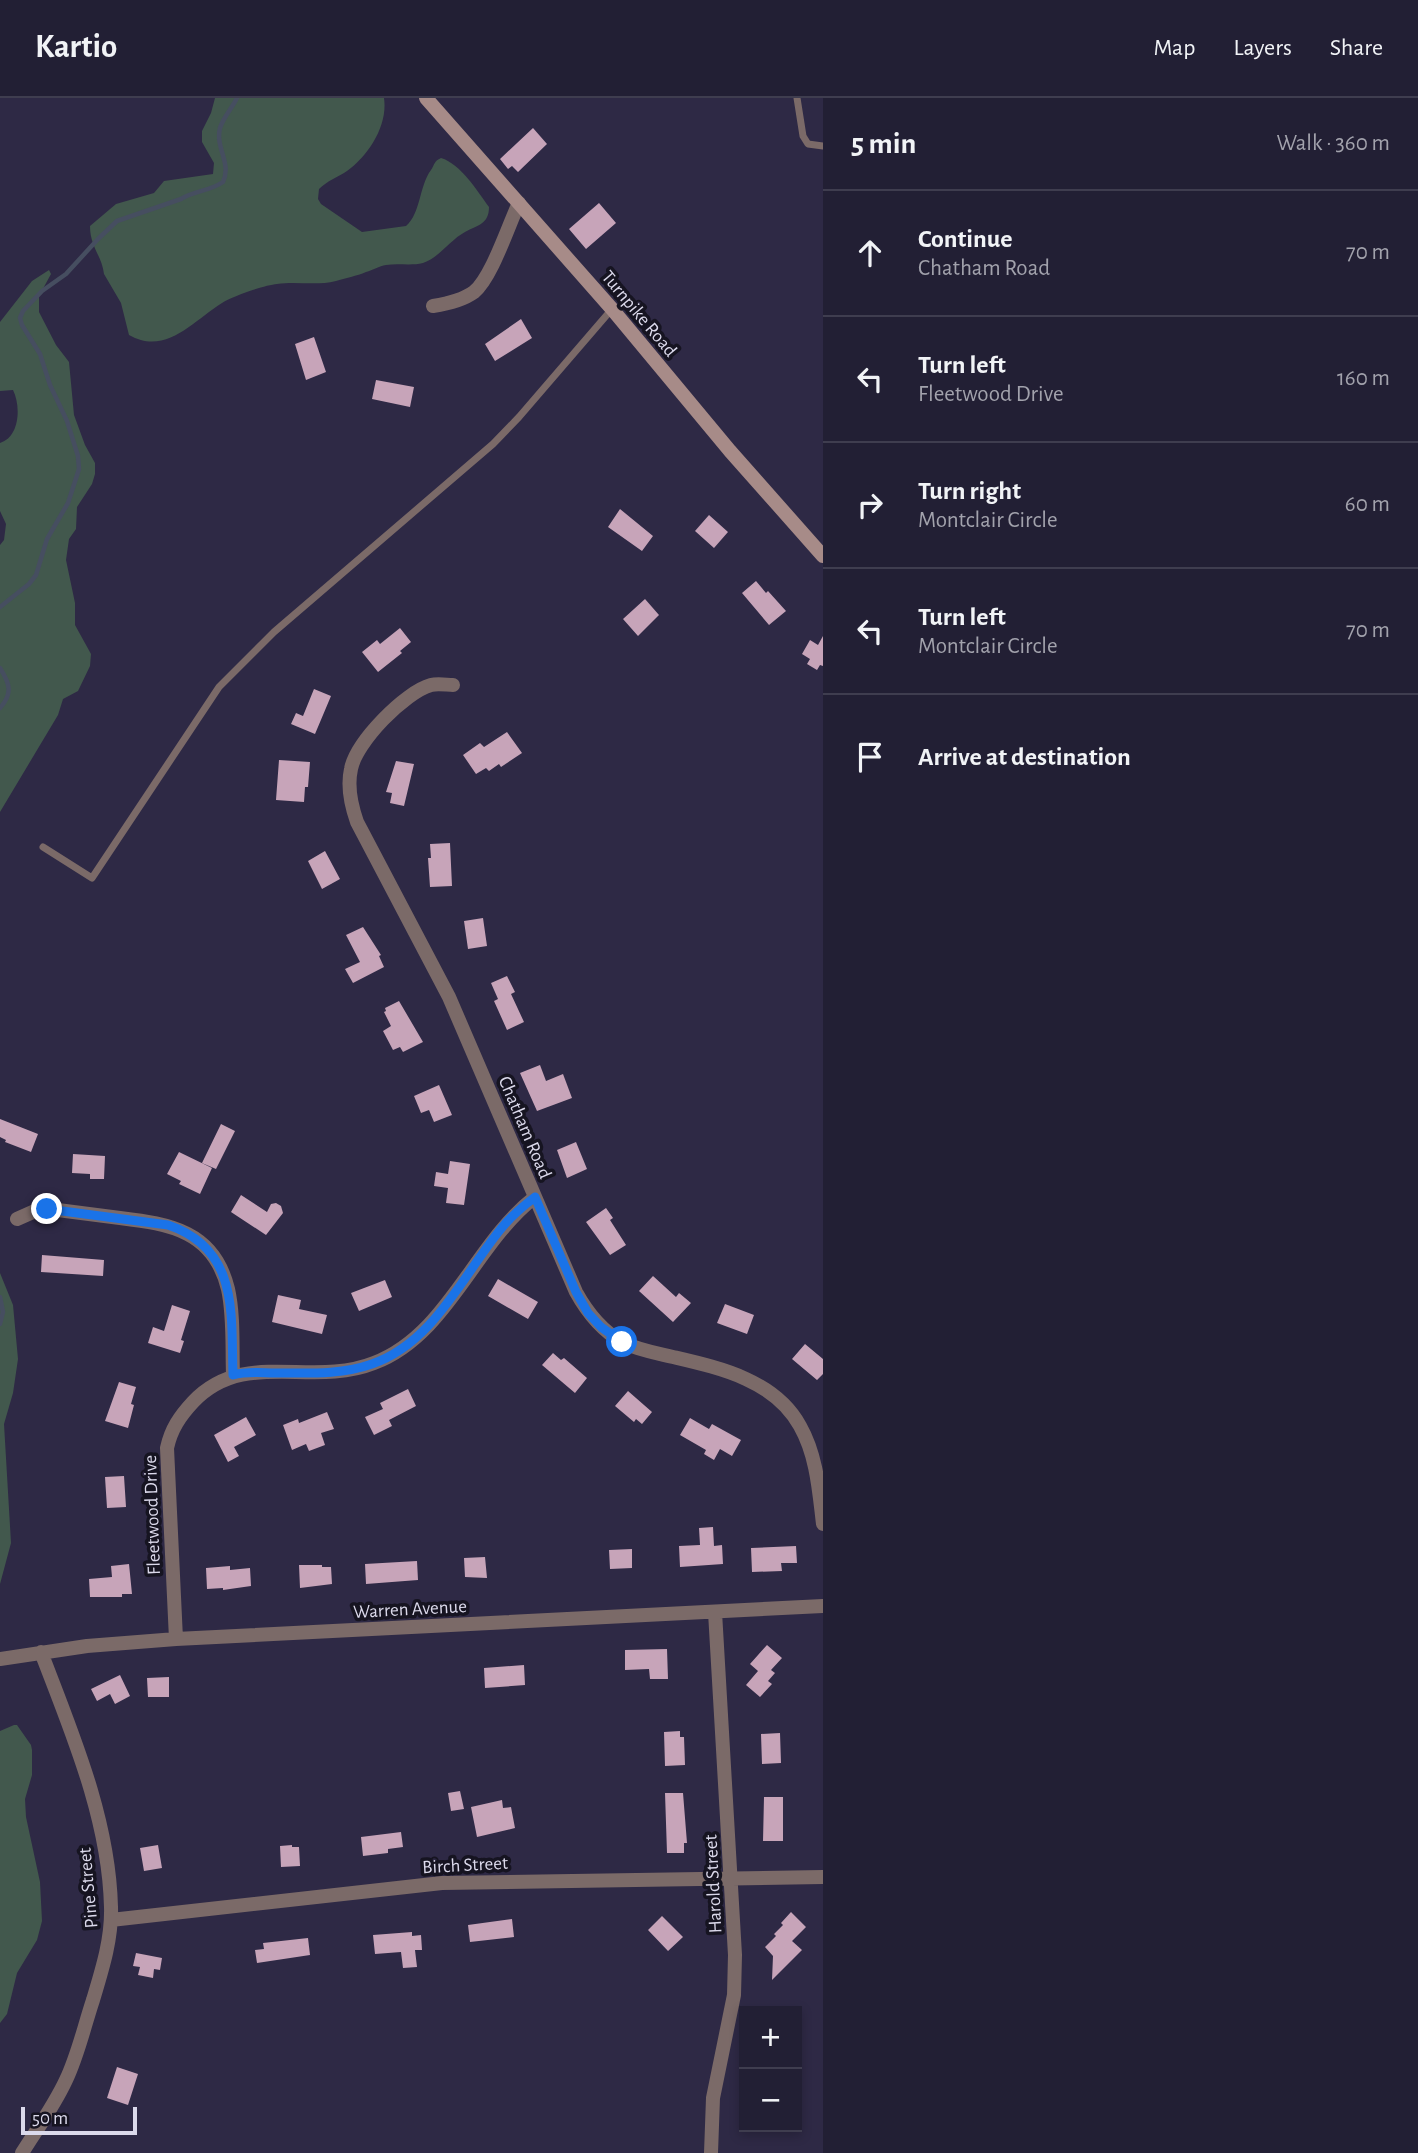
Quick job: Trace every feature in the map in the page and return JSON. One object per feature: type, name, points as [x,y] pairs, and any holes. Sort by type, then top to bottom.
[{"type":"main road","name":"Turnpike Road","points":[[426,98],[612,309],[730,451],[823,556]]},
{"type":"street","points":[[433,306],[461,299],[481,284],[491,268],[519,203]]},
{"type":"street","name":"Chatham Road","points":[[453,685],[431,685],[413,695],[395,708],[363,741],[350,770],[351,807],[357,822],[449,997],[576,1292],[588,1313],[601,1327],[622,1342],[644,1351],[738,1375],[762,1387],[783,1405],[799,1424],[810,1449],[816,1469],[823,1524]]},
{"type":"street","name":"Fleetwood Drive","points":[[176,1639],[167,1448],[175,1425],[190,1405],[211,1386],[233,1375],[247,1372],[347,1370],[372,1364],[393,1354],[422,1332],[439,1314],[501,1228],[535,1197]]},
{"type":"street","points":[[17,1219],[38,1210],[50,1209],[152,1222],[177,1228],[195,1237],[216,1260],[226,1280],[231,1308],[233,1375]]},
{"type":"street","name":"Warren Avenue","points":[[0,1659],[41,1652],[176,1639],[823,1606]]},
{"type":"street","name":"Harold Street","points":[[711,2153],[713,2098],[735,1985],[715,1612]]},
{"type":"street","name":"Pine Street","points":[[22,2153],[56,2099],[72,2066],[101,1972],[111,1920],[108,1872],[96,1813],[79,1754],[41,1652]]},
{"type":"street","name":"Birch Street","points":[[111,1920],[442,1883],[823,1877]]},
{"type":"lane","points":[[797,98],[803,136],[808,144],[823,146]]},
{"type":"lane","points":[[43,846],[92,878],[219,687],[274,632],[493,444],[612,309]]},
{"type":"green space","points":[[215,98],[384,98],[380,129],[363,157],[319,189],[318,199],[321,204],[362,232],[406,226],[415,214],[427,176],[441,158],[462,172],[489,207],[489,213],[482,223],[460,235],[435,257],[423,263],[383,266],[329,282],[265,286],[227,300],[190,327],[167,339],[142,340],[129,335],[121,303],[104,274],[90,226],[116,204],[154,193],[164,181],[213,174],[214,163],[202,142],[202,131]]},
{"type":"green space","points":[[49,270],[51,274],[39,296],[39,312],[56,345],[69,362],[74,415],[95,463],[92,484],[77,507],[76,529],[69,539],[66,560],[75,603],[75,625],[91,654],[90,666],[78,691],[63,699],[58,715],[0,812],[0,545],[4,540],[6,524],[0,511],[0,443],[12,434],[18,412],[13,390],[0,391],[0,322],[32,281]]},
{"type":"green space","points":[[0,1273],[13,1305],[18,1359],[13,1393],[4,1424],[11,1543],[0,1584]]},
{"type":"green space","points":[[17,1725],[32,1750],[32,1775],[25,1799],[26,1817],[40,1882],[42,1921],[37,1940],[17,1973],[7,2014],[0,2023],[0,1731]]},
{"type":"building","points":[[533,128],[547,144],[518,172],[512,166],[508,169],[500,159]]},
{"type":"building","points":[[599,203],[616,223],[586,249],[569,229]]},
{"type":"building","points":[[521,319],[532,338],[495,361],[485,344]]},
{"type":"building","points":[[314,337],[326,372],[306,380],[295,344]]},
{"type":"building","points":[[376,380],[414,387],[410,407],[372,399]]},
{"type":"building","points":[[620,509],[653,536],[642,551],[608,527]]},
{"type":"building","points":[[709,515],[728,532],[714,548],[695,531]]},
{"type":"building","points":[[756,581],[786,611],[769,625],[742,593]]},
{"type":"building","points":[[645,599],[659,615],[638,636],[623,619]]},
{"type":"building","points":[[400,628],[411,642],[378,672],[362,652],[377,640],[380,644]]},
{"type":"building","points":[[823,636],[823,666],[820,665],[817,670],[807,664],[810,659],[802,654],[810,640],[818,645]]},
{"type":"building","points":[[314,689],[331,696],[315,734],[291,724],[296,713],[303,716]]},
{"type":"building","points":[[507,732],[522,753],[501,767],[499,764],[489,771],[486,768],[476,774],[463,755],[480,743],[484,747]]},
{"type":"building","points":[[279,760],[310,762],[304,802],[276,800]]},
{"type":"building","points":[[396,761],[414,764],[404,806],[390,803],[392,793],[386,792]]},
{"type":"building","points":[[450,843],[452,886],[430,887],[430,844]]},
{"type":"building","points":[[325,851],[340,879],[322,889],[308,861]]},
{"type":"building","points":[[483,918],[487,946],[468,949],[464,921]]},
{"type":"building","points":[[363,927],[381,955],[379,956],[384,967],[353,983],[345,969],[360,962],[346,935]]},
{"type":"building","points":[[507,976],[515,992],[511,994],[524,1022],[507,1030],[494,1001],[498,999],[491,983]]},
{"type":"building","points":[[399,1001],[423,1042],[403,1052],[400,1047],[393,1050],[383,1031],[391,1026],[384,1012],[385,1008]]},
{"type":"building","points":[[540,1065],[546,1081],[563,1074],[572,1098],[537,1111],[520,1073]]},
{"type":"building","points":[[439,1085],[452,1115],[434,1122],[429,1110],[421,1113],[414,1096]]},
{"type":"building","points":[[0,1119],[38,1134],[31,1152],[5,1142],[6,1140],[0,1137]]},
{"type":"building","points":[[221,1124],[235,1131],[216,1169],[202,1163]]},
{"type":"building","points":[[576,1142],[587,1169],[567,1178],[557,1150]]},
{"type":"building","points":[[179,1152],[212,1168],[200,1194],[179,1184],[181,1181],[167,1174]]},
{"type":"building","points":[[73,1154],[105,1156],[104,1179],[90,1179],[90,1174],[72,1173]]},
{"type":"building","points":[[450,1161],[470,1164],[464,1205],[446,1203],[448,1188],[434,1186],[436,1172],[448,1174]]},
{"type":"building","points":[[241,1195],[267,1212],[271,1204],[281,1206],[283,1213],[266,1235],[231,1212]]},
{"type":"building","points":[[606,1208],[613,1218],[610,1220],[626,1245],[610,1255],[586,1222]]},
{"type":"building","points":[[42,1255],[104,1260],[103,1276],[41,1272]]},
{"type":"building","points":[[653,1276],[676,1297],[679,1293],[691,1303],[673,1322],[639,1291]]},
{"type":"building","points":[[498,1279],[538,1302],[528,1319],[488,1296]]},
{"type":"building","points":[[385,1280],[392,1297],[359,1311],[351,1293]]},
{"type":"building","points":[[278,1295],[301,1300],[299,1309],[327,1315],[322,1334],[272,1322]]},
{"type":"building","points":[[725,1304],[754,1315],[747,1334],[717,1323]]},
{"type":"building","points":[[172,1305],[190,1311],[180,1353],[148,1343],[153,1327],[164,1331]]},
{"type":"building","points":[[805,1344],[823,1359],[823,1374],[817,1380],[792,1359]]},
{"type":"building","points":[[553,1353],[561,1360],[564,1358],[587,1378],[575,1393],[542,1365]]},
{"type":"building","points":[[119,1382],[136,1387],[128,1428],[105,1421]]},
{"type":"building","points":[[408,1389],[416,1406],[389,1420],[392,1426],[374,1435],[365,1417],[383,1409],[380,1403]]},
{"type":"building","points":[[628,1391],[652,1412],[642,1424],[636,1419],[634,1422],[615,1406]]},
{"type":"building","points":[[327,1412],[334,1429],[321,1433],[325,1445],[309,1451],[306,1444],[292,1450],[283,1425],[298,1419],[299,1423]]},
{"type":"building","points":[[246,1417],[256,1435],[234,1447],[239,1456],[228,1462],[214,1435]]},
{"type":"building","points":[[690,1418],[709,1429],[712,1424],[741,1440],[732,1456],[720,1449],[714,1460],[704,1454],[706,1450],[680,1435]]},
{"type":"building","points":[[124,1476],[126,1507],[107,1508],[105,1477]]},
{"type":"building","points":[[713,1527],[714,1546],[722,1545],[723,1564],[680,1567],[679,1546],[700,1545],[699,1528]]},
{"type":"building","points":[[796,1546],[797,1563],[781,1563],[782,1571],[752,1572],[751,1548]]},
{"type":"building","points":[[632,1549],[632,1568],[610,1569],[609,1550]]},
{"type":"building","points":[[485,1557],[487,1578],[465,1577],[464,1558]]},
{"type":"building","points":[[417,1561],[418,1580],[366,1584],[365,1564]]},
{"type":"building","points":[[129,1564],[132,1594],[122,1594],[122,1597],[90,1597],[89,1579],[112,1577],[111,1566]]},
{"type":"building","points":[[299,1565],[331,1567],[332,1584],[300,1588]]},
{"type":"building","points":[[230,1566],[230,1570],[250,1568],[251,1586],[207,1589],[206,1568]]},
{"type":"building","points":[[767,1645],[782,1658],[771,1670],[775,1673],[768,1681],[772,1684],[760,1697],[746,1685],[758,1671],[750,1664]]},
{"type":"building","points":[[667,1649],[668,1679],[650,1679],[649,1669],[625,1670],[625,1650]]},
{"type":"building","points":[[524,1665],[525,1685],[485,1688],[484,1668]]},
{"type":"building","points":[[120,1675],[130,1696],[115,1704],[110,1694],[97,1701],[91,1689]]},
{"type":"building","points":[[169,1677],[169,1697],[148,1697],[147,1678]]},
{"type":"building","points":[[680,1731],[680,1737],[684,1737],[685,1765],[665,1766],[664,1732]]},
{"type":"building","points":[[780,1733],[781,1763],[762,1764],[761,1734]]},
{"type":"building","points":[[460,1791],[464,1809],[451,1811],[448,1793]]},
{"type":"building","points":[[665,1793],[683,1793],[687,1843],[684,1843],[684,1853],[667,1853]]},
{"type":"building","points":[[764,1797],[783,1797],[783,1841],[763,1841]]},
{"type":"building","points":[[502,1800],[503,1808],[511,1807],[515,1828],[477,1837],[471,1807]]},
{"type":"building","points":[[401,1832],[403,1847],[388,1849],[388,1853],[363,1856],[361,1837]]},
{"type":"building","points":[[158,1845],[162,1868],[144,1871],[140,1848]]},
{"type":"building","points":[[280,1846],[299,1847],[300,1866],[281,1867]]},
{"type":"building","points":[[791,1912],[806,1927],[792,1941],[802,1950],[772,1980],[773,1956],[765,1947],[776,1936],[774,1934]]},
{"type":"building","points":[[662,1916],[683,1937],[668,1951],[648,1930]]},
{"type":"building","points":[[512,1919],[514,1937],[470,1942],[468,1925]]},
{"type":"building","points":[[412,1932],[412,1936],[421,1935],[422,1950],[415,1950],[417,1967],[403,1968],[401,1952],[375,1954],[373,1935]]},
{"type":"building","points":[[308,1938],[310,1955],[257,1963],[255,1950],[264,1949],[263,1943]]},
{"type":"building","points":[[136,1953],[162,1958],[160,1970],[154,1969],[153,1978],[138,1975],[140,1967],[133,1966]]},
{"type":"building","points":[[117,2067],[138,2074],[128,2105],[107,2098]]},
{"type":"waterway","points":[[0,607],[36,575],[47,539],[68,503],[79,469],[78,456],[67,421],[50,385],[40,354],[22,325],[20,318],[23,311],[42,291],[66,274],[117,221],[223,182],[226,168],[220,128],[237,98]]},
{"type":"waterway","points":[[0,668],[9,688],[7,698],[0,708]]},
{"type":"waterway","points":[[0,1297],[3,1312],[0,1324]]},
{"type":"route","points":[[47,1209],[168,1225],[185,1231],[203,1244],[216,1260],[226,1280],[231,1308],[233,1375],[247,1372],[335,1372],[385,1359],[405,1347],[439,1314],[501,1228],[535,1197],[576,1292],[588,1313],[601,1327],[622,1342]]}]
